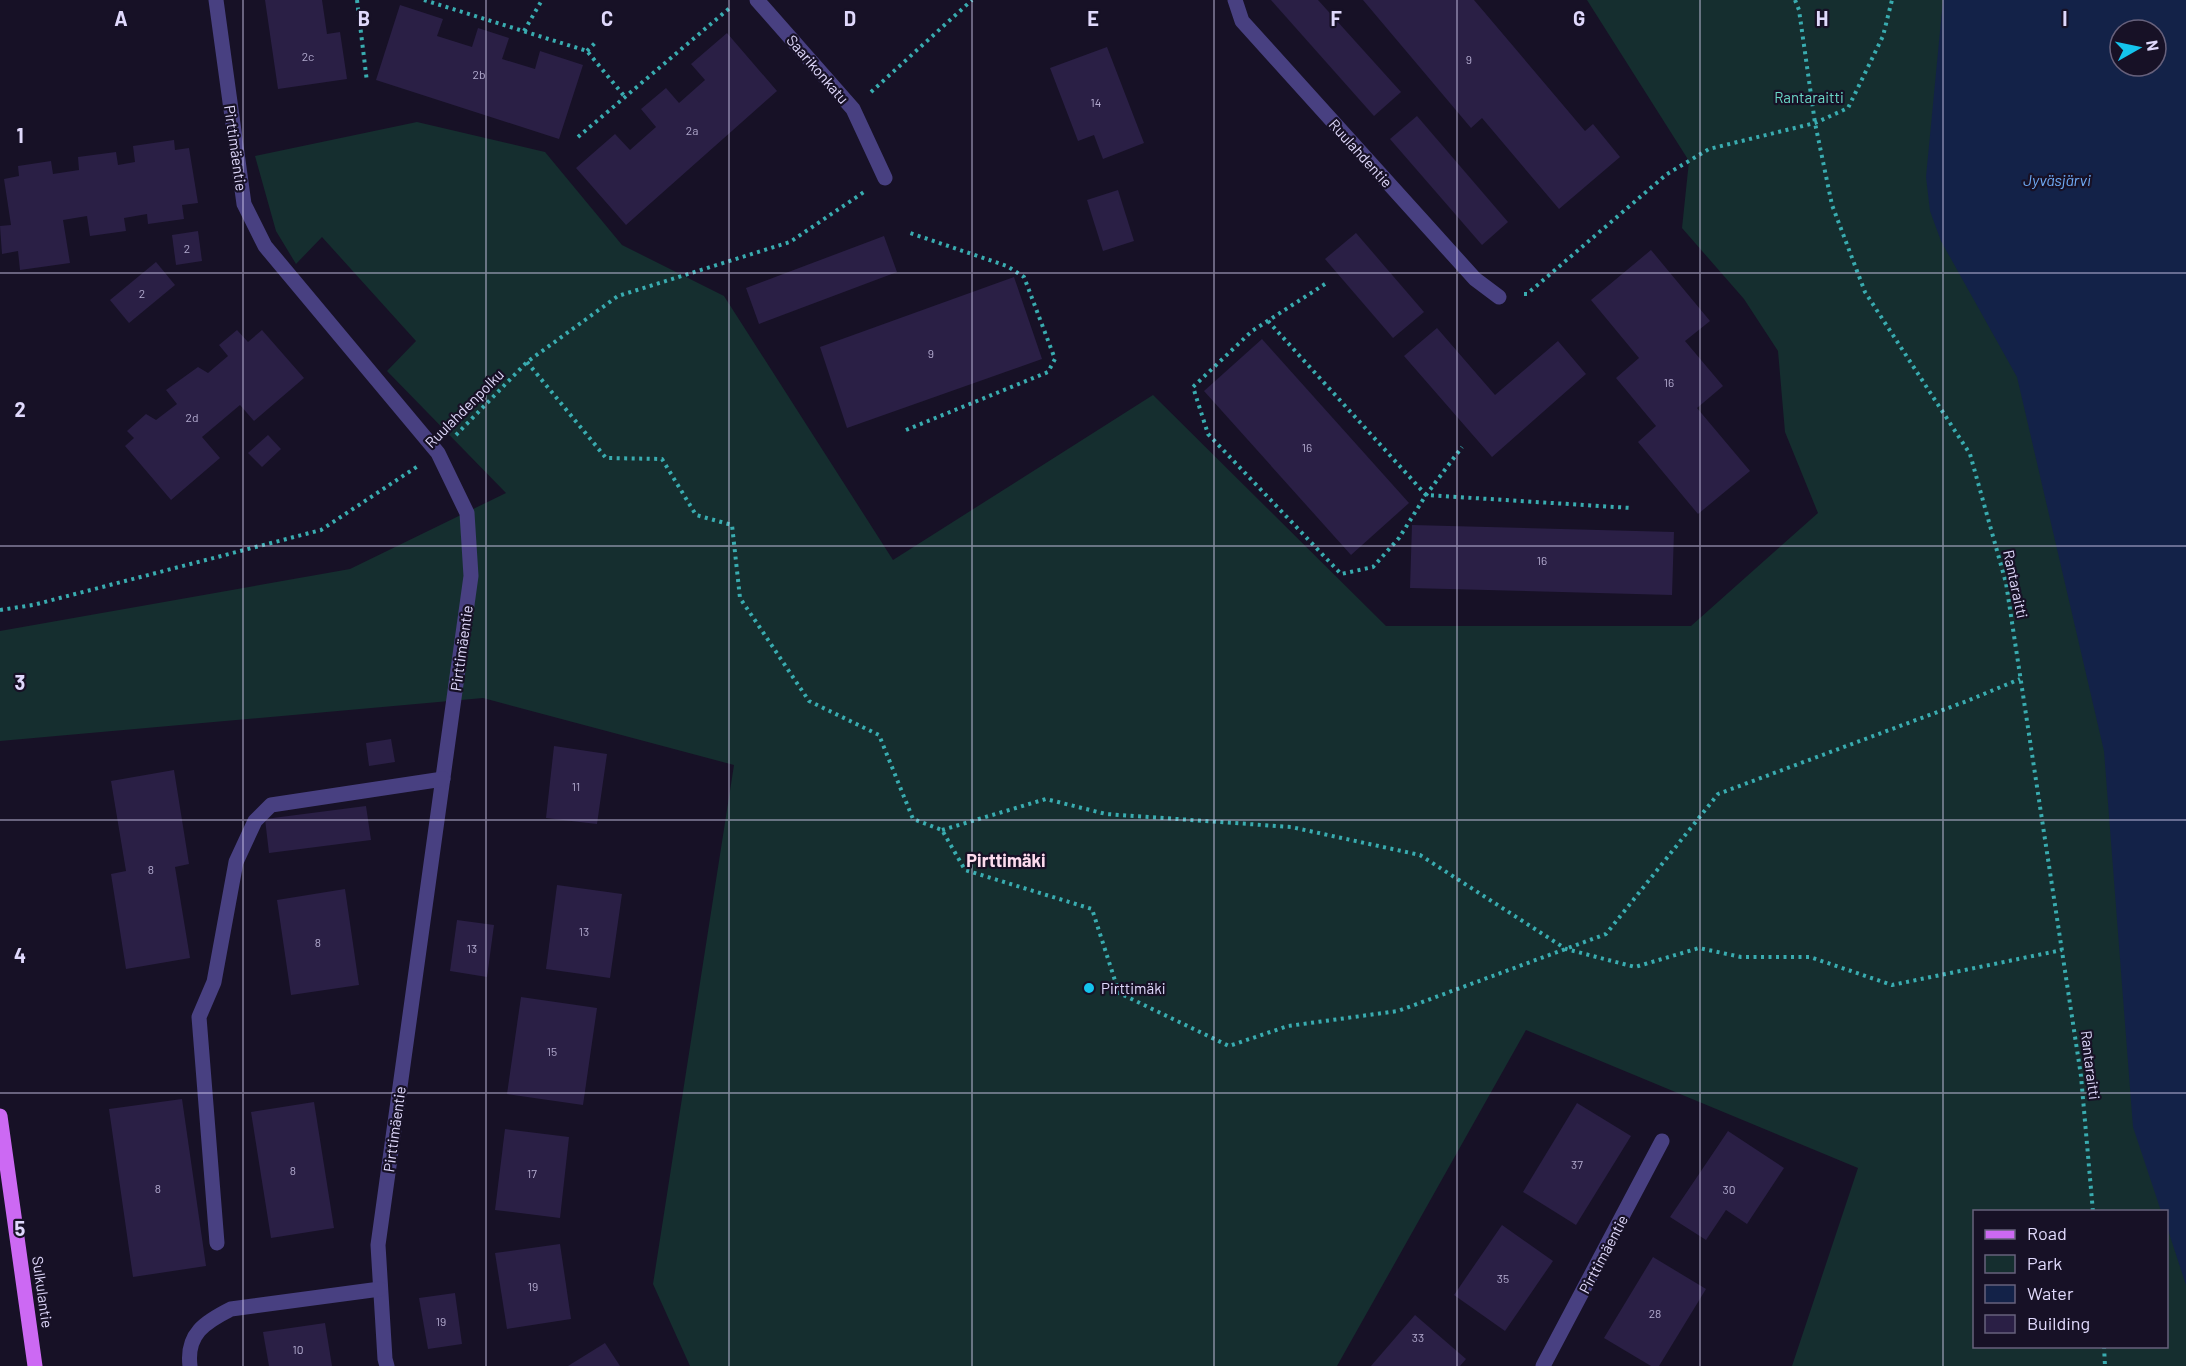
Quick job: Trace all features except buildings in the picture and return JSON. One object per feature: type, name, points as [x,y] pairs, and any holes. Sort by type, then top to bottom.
[{"type":"main road","name":"Sulkulantie","points":[[0,1116],[35,1366]]},
{"type":"street","name":"Pirttimäentie","points":[[216,0],[244,204],[265,246],[438,453],[467,513],[471,576],[378,1245],[387,1366]]},
{"type":"street","name":"Saarikonkatu","points":[[757,0],[853,109],[885,178]]},
{"type":"street","name":"Ruulahdentie","points":[[1235,0],[1242,21],[1475,279],[1499,297]]},
{"type":"street","points":[[217,1243],[199,1017],[214,982],[236,862],[255,821],[271,805],[443,779]]},
{"type":"street","name":"Pirttimäentie","points":[[1543,1366],[1662,1141]]},
{"type":"street","points":[[190,1366],[189,1358],[193,1338],[209,1320],[231,1309],[380,1289]]},
{"type":"path","points":[[357,0],[368,82]]},
{"type":"path","points":[[424,0],[587,51],[625,98]]},
{"type":"path","points":[[524,31],[543,0]]},
{"type":"path","points":[[578,137],[740,0]]},
{"type":"path","points":[[853,109],[972,0]]},
{"type":"path","name":"Rantaraitti","points":[[1795,0],[1799,10],[1815,123],[1832,205],[1865,292],[1970,454],[2006,583],[2081,1076],[2093,1210]]},
{"type":"path","points":[[1499,297],[1527,294],[1667,174],[1709,149],[1815,123],[1848,108],[1883,36],[1892,0]]},
{"type":"path","points":[[587,51],[597,41]]},
{"type":"path","name":"Ruulahdenpolku","points":[[0,610],[33,605],[321,530],[438,453],[526,362],[618,296],[790,242],[885,178]]},
{"type":"path","points":[[906,430],[1048,372],[1055,359],[1024,277],[1006,266],[910,233]]},
{"type":"path","points":[[1324,284],[1252,331],[1192,387],[1208,434],[1341,574],[1373,567],[1399,538],[1426,495],[1462,447]]},
{"type":"path","points":[[1268,321],[1426,495],[1632,508]]},
{"type":"path","points":[[526,362],[606,458],[662,459],[696,514],[732,525],[740,598],[809,701],[879,735],[914,819],[942,830],[1046,799],[1106,814],[1291,827],[1420,855],[1566,949],[1635,967],[1699,948],[1741,957],[1810,957],[1893,985],[2062,950]]},
{"type":"path","points":[[942,830],[965,870],[1092,909],[1119,993],[1229,1046],[1288,1026],[1398,1011],[1606,934],[1718,794],[2020,679]]},
{"type":"path","points":[[2104,1348],[2105,1366]]},
{"type":"green space","points":[[1587,0],[1943,0],[1941,27],[2186,392],[2186,1366],[1792,1366],[1858,1168],[1526,1030],[1337,1366],[690,1366],[653,1284],[734,765],[483,698],[0,741],[0,631],[350,569],[506,493],[387,371],[416,341],[322,237],[296,264],[276,231],[255,156],[417,122],[545,152],[622,245],[724,296],[893,560],[1153,395],[1386,626],[1691,626],[1818,513],[1785,432],[1778,351],[1744,299],[1682,228],[1689,161]]},
{"type":"water","name":"Jyväsjärvi","points":[[1943,0],[2186,0],[2186,1285],[2168,1230],[2168,1210],[2161,1210],[2133,1127],[2104,751],[2017,377],[1941,241],[1930,211],[1926,177]]},
{"type":"place","name":"Pirttimäki","points":[[1089,988]]},
{"type":"district","name":"Pirttimäki","points":[[1006,860]]}]
